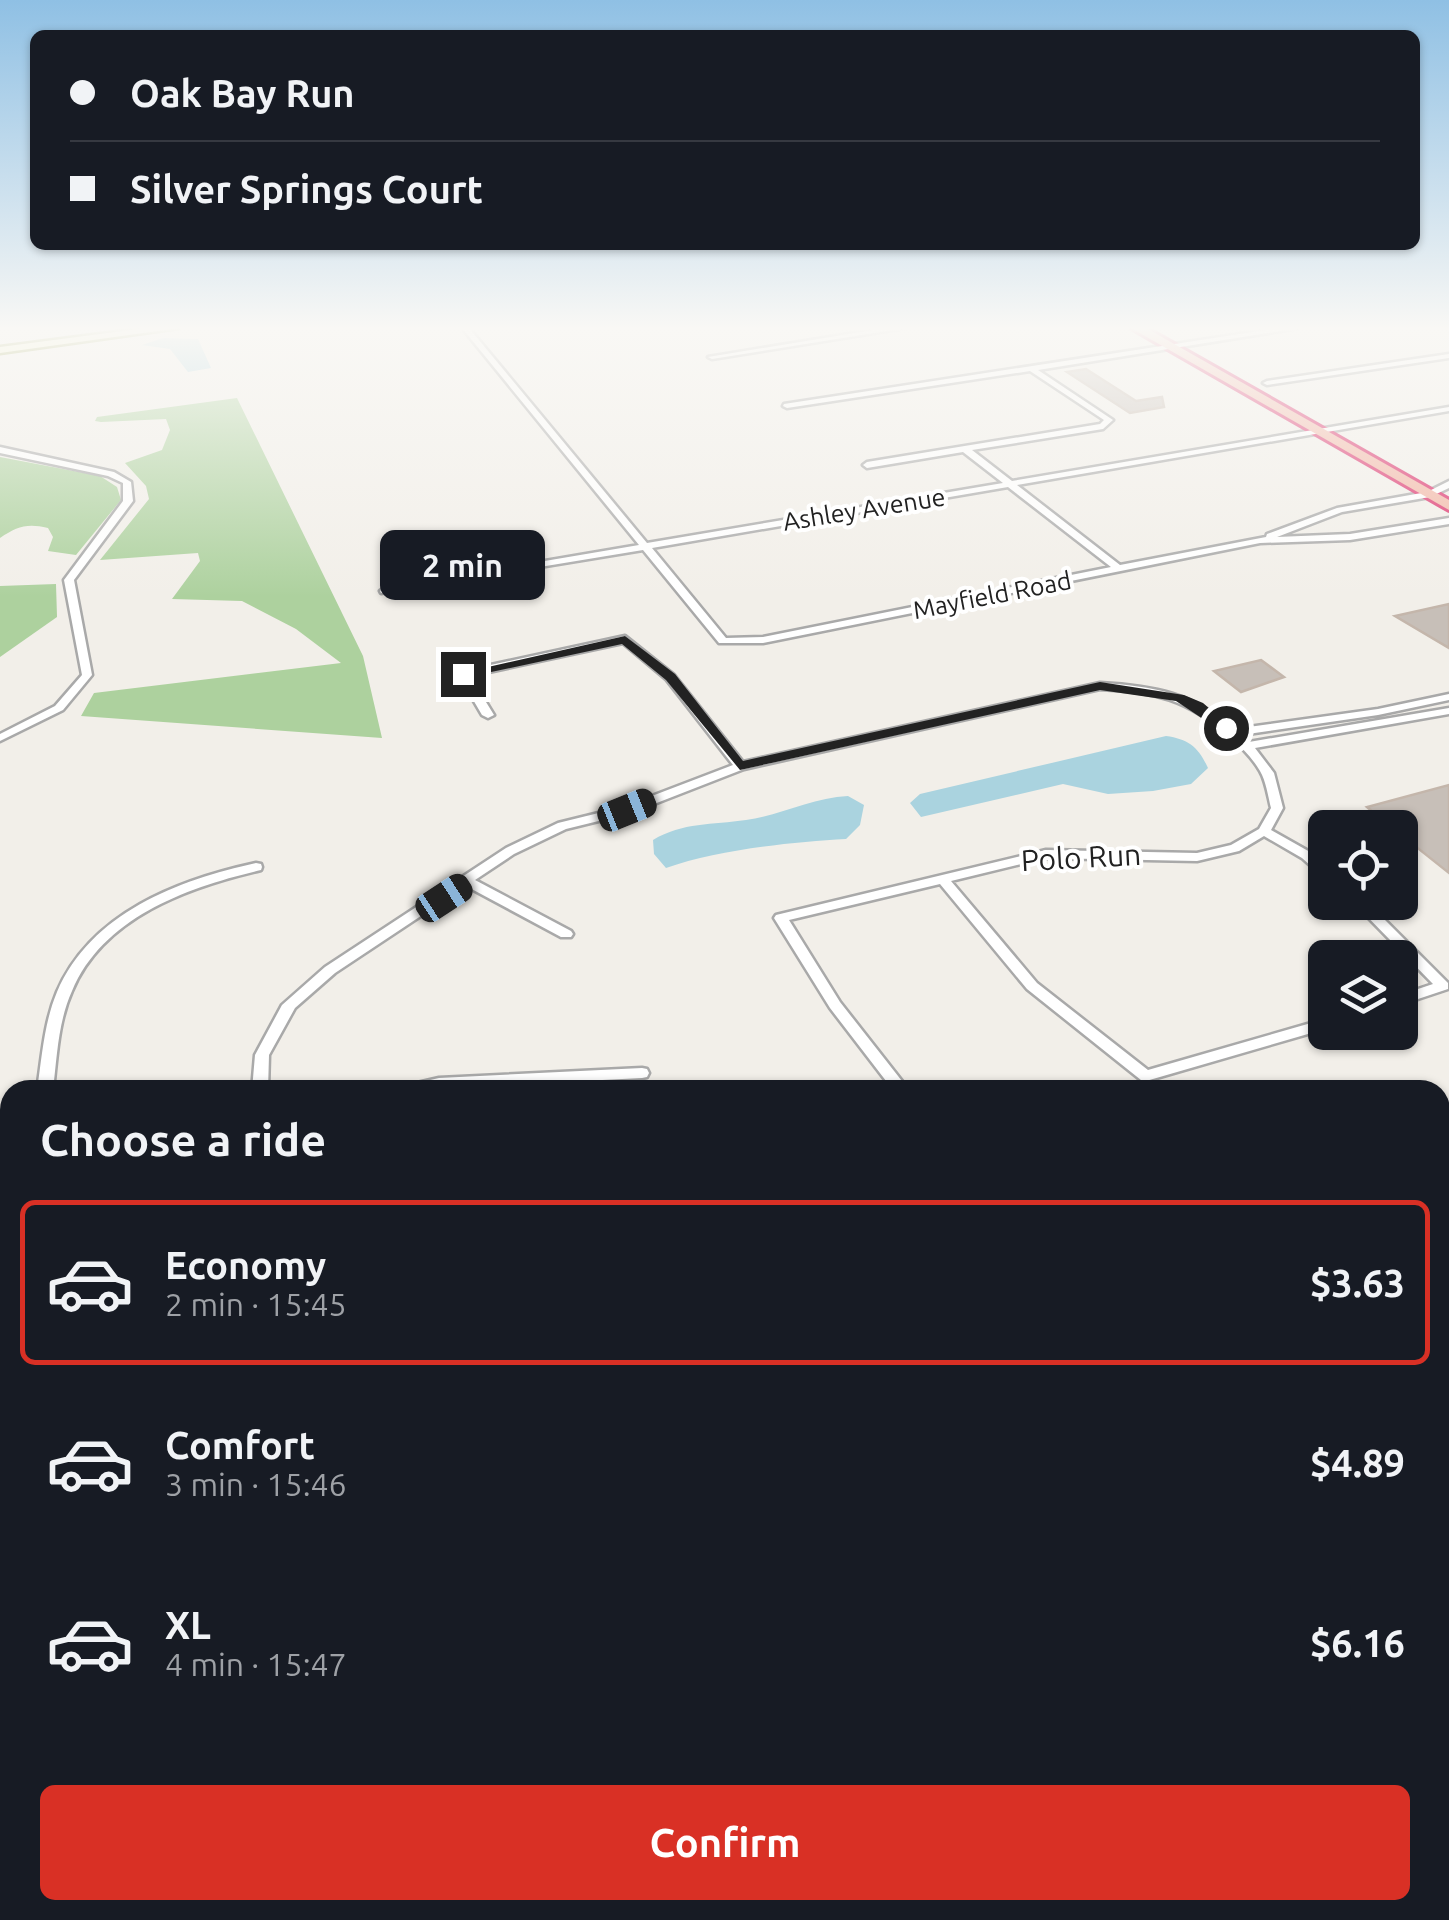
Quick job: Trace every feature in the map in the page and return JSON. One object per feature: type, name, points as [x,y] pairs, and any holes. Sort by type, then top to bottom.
[{"type":"highway","points":[[1298,418],[1443,488]]},
{"type":"highway","points":[[1328,418],[1443,488],[1449,506]]},
{"type":"street","points":[[539,418],[644,544]]},
{"type":"street","points":[[867,465],[1104,426],[1109,420],[1105,418]]},
{"type":"street","name":"Ashley Avenue","points":[[385,592],[644,544],[1012,485],[1392,418]]},
{"type":"street","points":[[964,449],[1119,569]]},
{"type":"street","points":[[0,450],[111,474],[128,482],[130,490],[128,501],[69,580],[87,675],[59,708],[2,738]]},
{"type":"street","points":[[1260,540],[1340,510],[1443,488]]},
{"type":"street","points":[[1260,540],[1350,537],[1449,521]]},
{"type":"street","name":"Mayfield Road","points":[[644,544],[723,641],[763,640],[1260,540]]},
{"type":"street","points":[[488,715],[463,674],[625,640],[670,677],[740,766]]},
{"type":"street","points":[[261,1080],[262,1055],[289,1004],[330,970],[469,882],[510,851],[562,826],[627,810],[740,766],[1100,686],[1179,698],[1198,706],[1231,732],[1268,773],[1277,808],[1264,832],[1308,857]]},
{"type":"street","points":[[1231,732],[1449,697]]},
{"type":"street","points":[[1247,746],[1449,711]]},
{"type":"street","points":[[1322,720],[1338,732]]},
{"type":"street","name":"Polo Run","points":[[893,1080],[835,1006],[781,918],[1046,854],[1197,857],[1235,848],[1264,832]]},
{"type":"street","points":[[47,1080],[53,1030],[69,980],[101,935],[155,901],[256,867]]},
{"type":"street","points":[[942,878],[1032,986],[1146,1076],[1308,1029]]},
{"type":"street","points":[[469,882],[566,934]]},
{"type":"street","points":[[1377,920],[1397,940]]},
{"type":"street","points":[[1418,960],[1444,986],[1418,994]]},
{"type":"street","points":[[501,1080],[642,1073]]},
{"type":"green space","points":[[97,418],[247,418],[363,656],[382,738],[81,716],[94,693],[341,663],[296,629],[242,601],[172,599],[200,561],[198,553],[100,560],[149,499],[146,486],[125,463],[162,450],[170,430],[166,419],[95,421]]},
{"type":"green space","points":[[0,457],[100,476],[117,487],[121,500],[76,555],[48,551],[53,537],[48,528],[22,527],[0,538]]},
{"type":"green space","points":[[56,584],[57,617],[0,657],[0,586]]},
{"type":"water","points":[[1166,736],[1187,742],[1205,761],[1208,768],[1191,784],[1108,794],[1063,784],[921,817],[910,803],[920,794]]},
{"type":"water","points":[[848,796],[864,805],[860,825],[846,839],[754,848],[666,868],[654,854],[653,840],[675,830],[759,818]]},
{"type":"building","points":[[1449,604],[1449,648],[1395,616]]},
{"type":"building","points":[[1261,660],[1284,677],[1241,692],[1214,671]]},
{"type":"building","points":[[1449,785],[1449,873],[1418,848],[1418,810],[1367,807]]},
{"type":"route","points":[[463,674],[625,640],[670,677],[740,766],[1100,686],[1138,688],[1179,698],[1198,706],[1226,728]]}]
